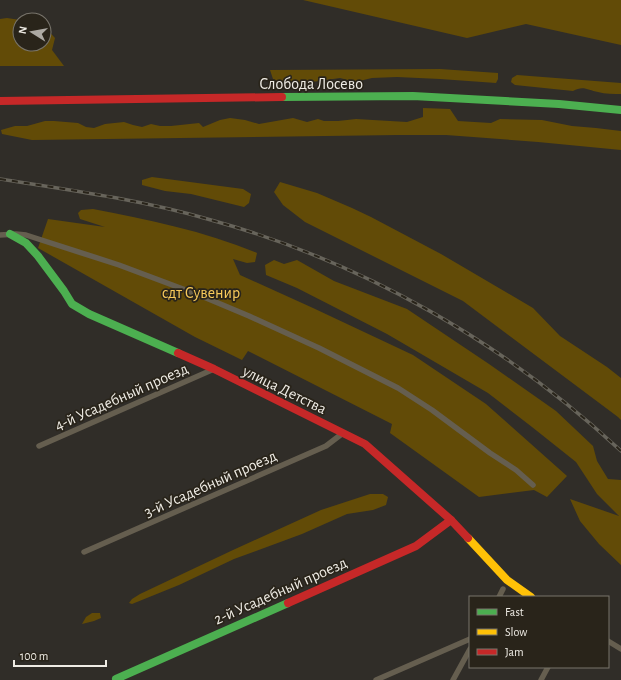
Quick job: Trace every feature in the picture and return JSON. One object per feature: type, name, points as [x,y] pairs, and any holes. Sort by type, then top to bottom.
[{"type":"street","name":"Слобода Лосево","points":[[0,101],[413,96],[559,104],[621,110]]},
{"type":"street","name":"улица Детства","points":[[10,234],[26,243],[38,256],[64,290],[72,304],[89,314],[214,369],[365,444],[451,520],[507,580],[530,596]]},
{"type":"street","points":[[0,235],[26,235],[119,265],[199,295],[319,348],[398,388],[432,410],[490,453],[516,470],[533,485]]},
{"type":"street","name":"4-й Усадебный проезд","points":[[39,446],[214,369]]},
{"type":"street","name":"3-й Усадебный проезд","points":[[84,552],[326,446],[343,433]]},
{"type":"street","name":"2-й Усадебный проезд","points":[[116,679],[416,546],[451,520]]},
{"type":"street","points":[[500,596],[503,589]]},
{"type":"street","points":[[376,680],[469,639]]},
{"type":"street","points":[[609,642],[621,648]]},
{"type":"street","points":[[453,680],[469,651]]},
{"type":"street","points":[[541,680],[547,668]]},
{"type":"green space","points":[[303,0],[621,0],[621,45],[526,24],[467,38]]},
{"type":"green space","points":[[0,19],[12,19],[12,52],[52,52],[52,50],[64,66],[0,66]]},
{"type":"green space","points":[[52,35],[55,38],[52,50]]},
{"type":"green space","points":[[440,69],[498,73],[498,79],[496,83],[397,77],[372,78],[355,82],[340,78],[298,84],[279,82],[273,79],[270,70]]},
{"type":"green space","points":[[517,75],[621,83],[621,94],[604,93],[586,88],[580,88],[573,91],[515,85],[511,82],[512,78]]},
{"type":"green space","points":[[423,108],[450,109],[458,121],[491,123],[500,119],[542,120],[572,126],[621,131],[621,150],[446,135],[32,140],[2,134],[1,130],[15,126],[27,126],[45,121],[78,123],[86,127],[94,128],[105,124],[124,122],[142,127],[151,124],[171,126],[199,123],[203,127],[220,120],[230,118],[259,124],[293,118],[307,122],[318,119],[324,121],[338,121],[356,119],[407,122],[423,117]]},
{"type":"green space","points":[[152,177],[243,189],[251,194],[249,203],[244,207],[191,194],[165,191],[142,185],[142,180]]},
{"type":"green space","points":[[280,182],[317,193],[371,217],[441,254],[533,308],[560,336],[621,378],[621,420],[463,301],[305,222],[283,205],[274,192]]},
{"type":"green space","name":"сдт Сувенир","points":[[93,209],[197,232],[257,253],[255,262],[247,263],[233,259],[240,275],[413,355],[486,404],[567,476],[547,497],[534,490],[479,497],[390,433],[392,424],[248,351],[242,360],[195,337],[38,248],[48,219],[105,227],[80,219],[78,213],[81,210]]},
{"type":"green space","points":[[274,260],[284,264],[297,260],[334,281],[407,309],[556,411],[593,446],[597,461],[608,479],[621,480],[621,565],[599,544],[580,521],[570,499],[619,516],[597,494],[576,462],[488,393],[387,334],[297,288],[266,275],[265,265]]},
{"type":"green space","points":[[370,494],[383,494],[388,497],[386,505],[373,510],[347,514],[302,534],[234,559],[179,585],[132,604],[129,603],[140,594],[321,510]]},
{"type":"green space","points":[[92,613],[100,613],[101,618],[82,624],[86,617]]},
{"type":"railway","points":[[0,179],[106,196],[185,213],[268,238],[323,259],[377,283],[430,311],[481,342],[530,376],[577,412],[621,451]]},
{"type":"traffic: fast","points":[[282,97],[413,96],[559,104],[621,110]]},
{"type":"traffic: fast","points":[[10,234],[26,243],[38,256],[72,304],[89,314],[178,353]]},
{"type":"traffic: fast","points":[[116,679],[288,603]]},
{"type":"traffic: slow","points":[[468,538],[507,580],[530,596]]},
{"type":"traffic: jam","points":[[0,101],[282,97]]},
{"type":"traffic: jam","points":[[178,353],[214,369],[365,444],[451,520],[468,538]]},
{"type":"traffic: jam","points":[[288,603],[416,546],[451,520]]}]
